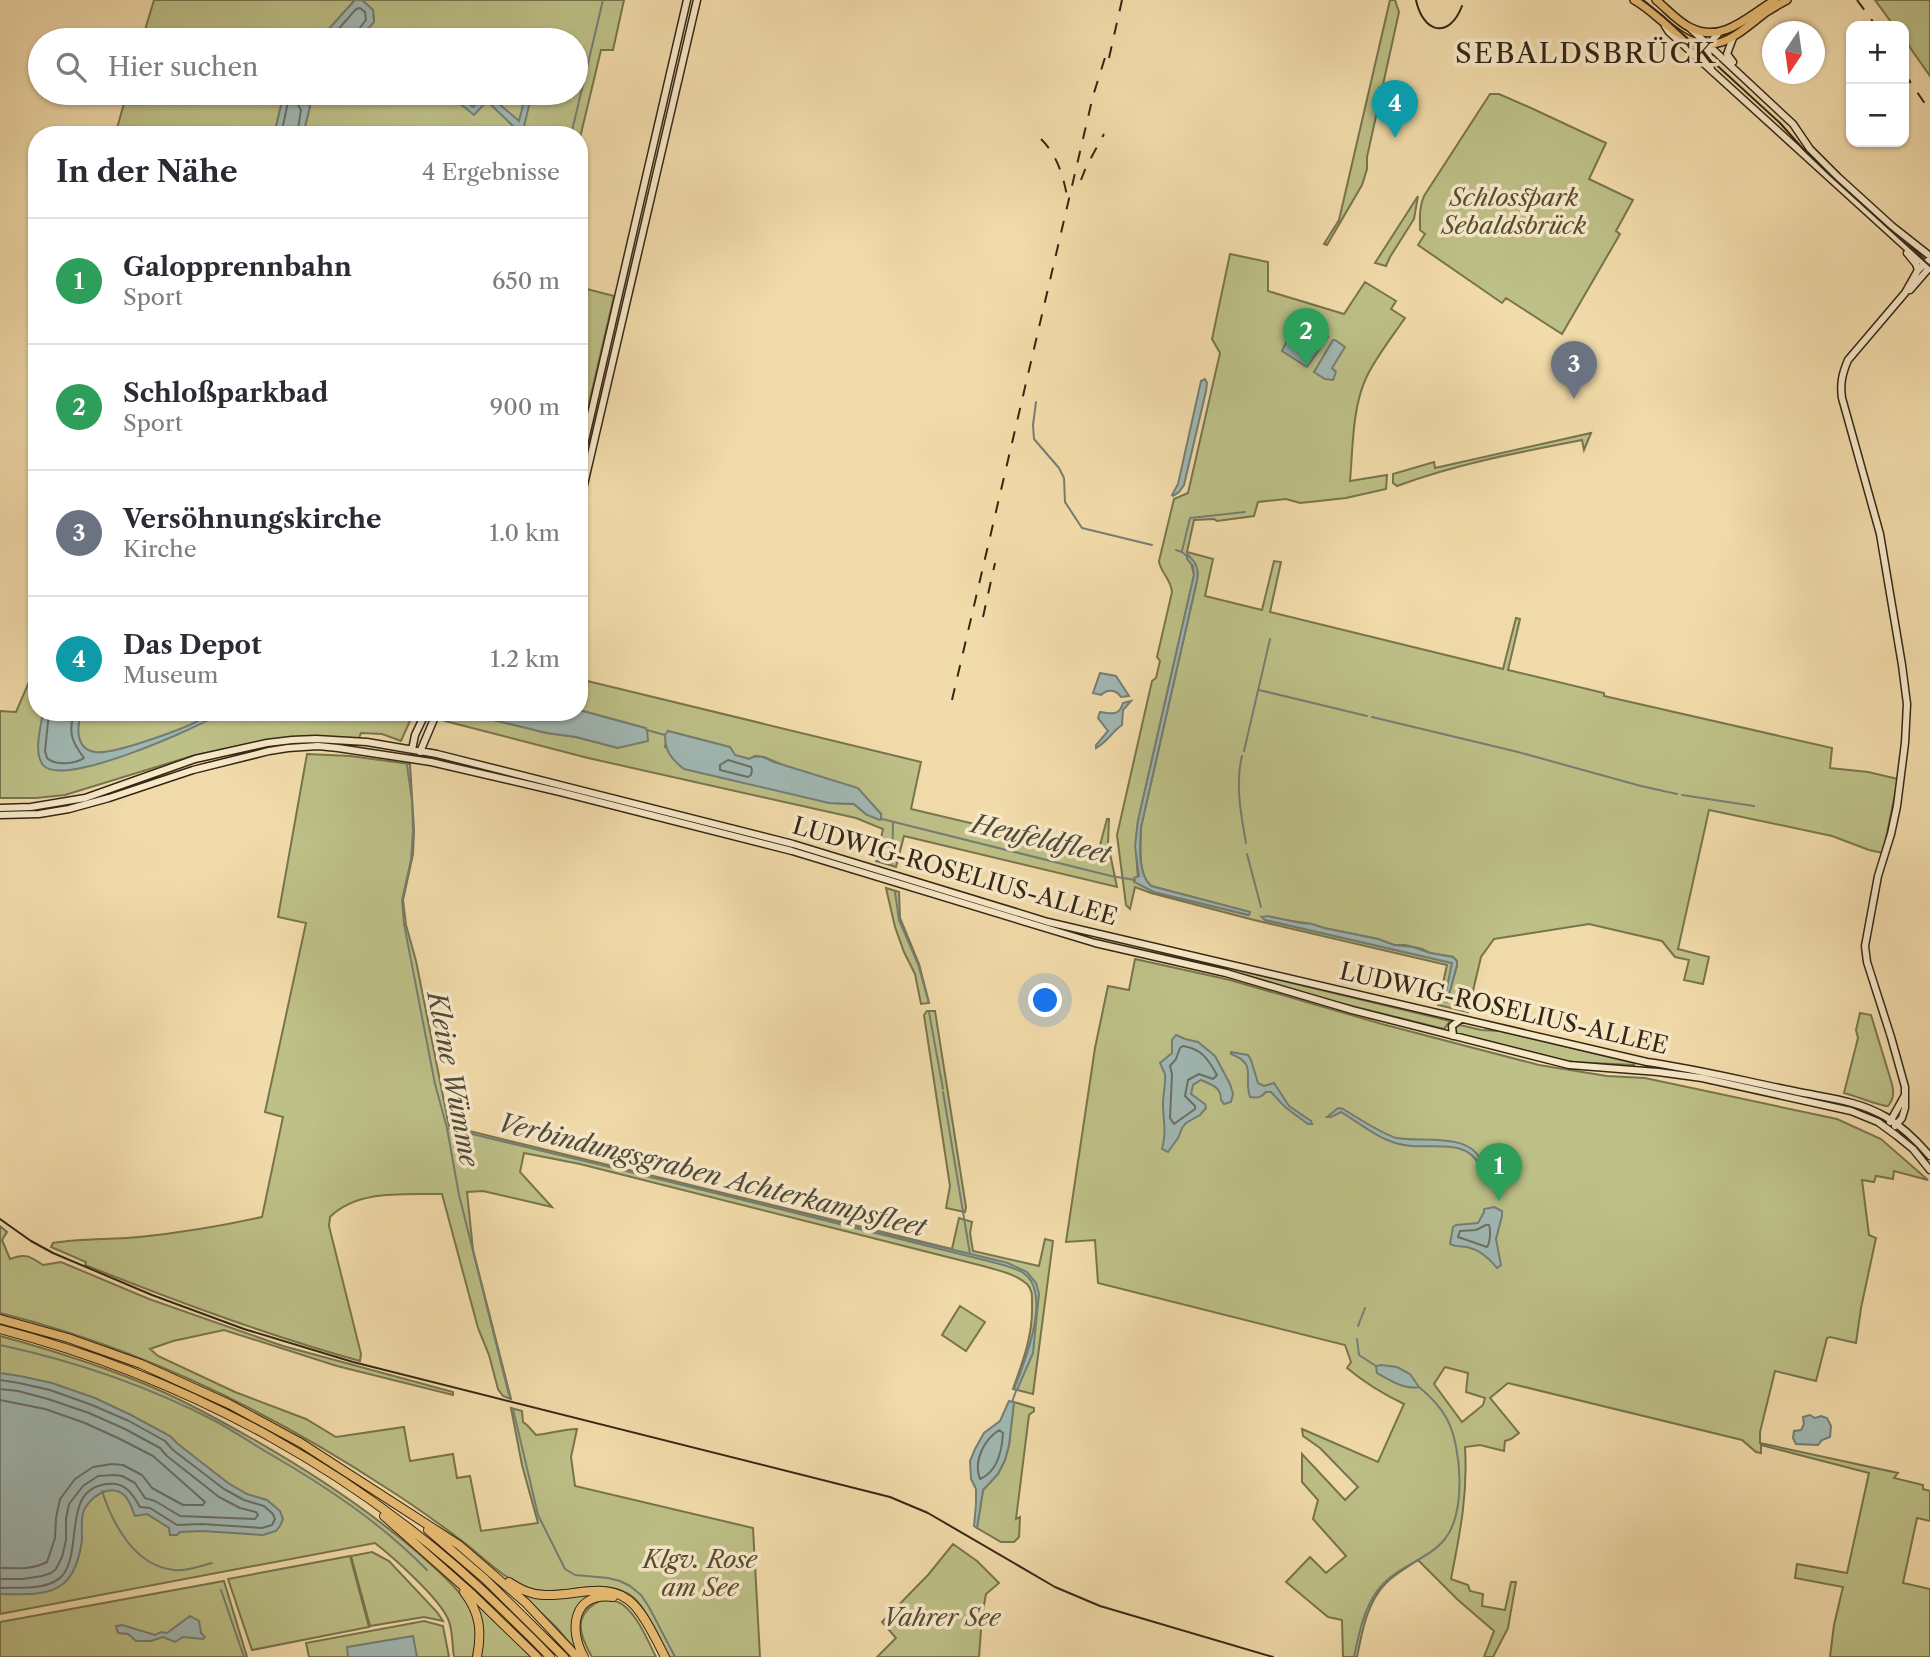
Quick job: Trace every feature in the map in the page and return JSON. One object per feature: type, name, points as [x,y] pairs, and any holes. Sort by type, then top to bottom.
[{"type":"highway","points":[[0,1319],[68,1338],[141,1364],[229,1404],[301,1443],[459,1545],[526,1603],[577,1657]]},
{"type":"highway","points":[[0,1329],[101,1360],[183,1393],[272,1438],[356,1490],[398,1520],[464,1573],[551,1657]]},
{"type":"highway","points":[[356,1490],[473,1595],[537,1657]]},
{"type":"highway","points":[[386,1498],[485,1579],[564,1657]]},
{"type":"highway","points":[[430,1557],[461,1588],[475,1607],[481,1629],[477,1657]]},
{"type":"highway","points":[[489,1569],[519,1589],[533,1594],[601,1590],[621,1595],[640,1612],[662,1657]]},
{"type":"highway","points":[[584,1657],[575,1631],[576,1617],[588,1601],[606,1596],[631,1606],[662,1657]]},
{"type":"main road","points":[[588,427],[687,0]]},
{"type":"main road","points":[[588,467],[697,0]]},
{"type":"main road","points":[[1634,0],[1686,39],[1708,44],[1733,38]]},
{"type":"main road","points":[[1656,0],[1708,44],[1793,124],[1811,149],[1838,177],[1929,264]]},
{"type":"main road","points":[[1711,70],[1707,55],[1708,44],[1718,34],[1775,0]]},
{"type":"main road","points":[[1751,85],[1749,77],[1727,57],[1728,48],[1733,38],[1768,10],[1787,0]]},
{"type":"main road","points":[[1663,21],[1669,32],[1906,247],[1929,264]]},
{"type":"main road","points":[[1689,27],[1718,34]]},
{"type":"main road","points":[[1906,247],[1918,270]]},
{"type":"main road","points":[[1905,293],[1918,270],[1929,264]]},
{"type":"main road","points":[[1889,1130],[1905,1093],[1891,1037],[1867,962],[1865,946],[1878,876],[1891,834],[1899,794],[1907,704],[1880,534],[1840,383],[1848,360],[1929,264]]},
{"type":"main road","points":[[414,759],[412,749],[422,721]]},
{"type":"main road","points":[[414,759],[421,751],[433,721]]},
{"type":"main road","name":"LUDWIG-ROSELIUS-ALLEE","points":[[0,808],[31,807],[85,798],[195,759],[267,743],[333,739],[412,749],[793,844],[1048,922],[1647,1062],[1829,1096],[1856,1104],[1894,1122],[1930,1156]]},
{"type":"main road","name":"LUDWIG-ROSELIUS-ALLEE","points":[[0,816],[69,809],[193,770],[288,748],[318,746],[414,759],[486,774],[792,851],[1095,943],[1226,973],[1306,997],[1569,1065],[1702,1078],[1838,1108],[1878,1122],[1913,1149],[1930,1170]]},
{"type":"main road","points":[[1453,1036],[1452,1026],[1461,1019]]},
{"type":"main road","points":[[1639,1071],[1647,1062]]},
{"type":"green space","points":[[154,0],[355,0],[330,28],[146,28]]},
{"type":"green space","points":[[362,0],[624,0],[613,50],[601,50],[588,104],[588,28],[369,28],[374,22],[373,10]]},
{"type":"green space","points":[[1390,0],[1395,0],[1399,12],[1367,157],[1367,169],[1362,185],[1327,245],[1324,244],[1339,220]]},
{"type":"green space","points":[[1875,0],[1930,0],[1930,76],[1909,46],[1909,21],[1890,21]]},
{"type":"green space","name":"Schlosspark Sebaldsbrück","points":[[1490,94],[1499,94],[1606,143],[1589,179],[1633,200],[1616,231],[1620,234],[1562,334],[1506,298],[1502,303],[1418,245],[1425,234],[1420,230],[1424,196]]},
{"type":"green space","points":[[124,105],[281,105],[276,126],[118,126]]},
{"type":"green space","points":[[588,105],[583,126],[305,126],[310,106]]},
{"type":"green space","points":[[1418,196],[1414,219],[1386,266],[1375,263]]},
{"type":"green space","points":[[1230,254],[1268,262],[1268,291],[1344,314],[1365,282],[1396,301],[1391,309],[1405,318],[1366,378],[1361,390],[1354,429],[1350,481],[1387,475],[1386,489],[1346,498],[1300,503],[1286,499],[1258,502],[1254,516],[1217,521],[1194,520],[1187,552],[1213,559],[1205,596],[1262,610],[1274,561],[1281,562],[1270,612],[1503,669],[1516,618],[1520,619],[1508,670],[1604,693],[1604,696],[1832,748],[1830,768],[1868,772],[1898,779],[1883,853],[1832,836],[1709,810],[1678,949],[1709,957],[1703,984],[1684,980],[1689,960],[1675,957],[1662,941],[1589,924],[1494,939],[1481,957],[1468,1012],[1438,1005],[1447,965],[1254,920],[1135,887],[1130,909],[1126,905],[1117,835],[1152,681],[1156,678],[1160,661],[1157,657],[1172,592],[1159,561],[1174,499],[1188,493],[1220,353],[1212,339]],"holes":[[[1191,562],[1198,572],[1197,580],[1141,827],[1142,867],[1151,886],[1249,912],[1248,915],[1154,892],[1139,884],[1136,852],[1138,821],[1194,575]],[[1262,917],[1312,924],[1453,957],[1457,965],[1447,1001],[1452,963],[1265,920]]]},
{"type":"green space","points":[[588,289],[614,296],[588,407]]},
{"type":"green space","points":[[1591,433],[1584,450],[1582,440],[1465,465],[1397,486],[1393,483],[1393,474],[1434,462],[1435,468]]},
{"type":"green space","points":[[588,681],[921,762],[911,809],[1098,853],[1109,819],[1108,844],[1117,887],[904,836],[896,867],[876,861],[883,829],[856,818],[588,758],[445,721],[498,721],[618,748],[645,728],[588,712]],"holes":[[[668,731],[730,747],[734,755],[749,759],[755,756],[764,757],[870,802],[881,814],[867,815],[854,804],[829,803],[665,747]]]},
{"type":"green space","points":[[28,684],[28,721],[410,721],[401,741],[382,734],[361,733],[359,738],[301,737],[257,742],[192,756],[65,795],[0,798],[0,711],[16,712]]},
{"type":"green space","points":[[307,754],[350,756],[410,764],[413,854],[403,900],[449,1126],[952,1249],[959,1218],[972,1222],[970,1233],[973,1251],[1039,1266],[1045,1239],[1053,1241],[1033,1394],[1013,1389],[1024,1358],[1032,1316],[1029,1286],[1014,1276],[580,1164],[524,1153],[520,1172],[552,1207],[483,1191],[467,1192],[473,1250],[511,1399],[503,1396],[498,1389],[478,1328],[442,1194],[398,1194],[368,1198],[341,1208],[330,1217],[329,1226],[361,1354],[360,1361],[256,1329],[187,1304],[85,1265],[86,1262],[51,1247],[53,1243],[64,1241],[154,1235],[262,1217],[283,1117],[265,1112],[306,923],[278,917]]},
{"type":"green space","points":[[886,888],[899,892],[900,918],[919,964],[929,1003],[921,1004],[915,974],[895,927]]},
{"type":"green space","points":[[1151,952],[1221,966],[1450,1021],[1444,1029]]},
{"type":"green space","points":[[1135,959],[1230,980],[1382,1024],[1539,1065],[1607,1076],[1645,1078],[1837,1119],[1881,1139],[1928,1180],[1894,1171],[1893,1179],[1876,1176],[1874,1182],[1862,1180],[1869,1235],[1876,1238],[1856,1343],[1827,1338],[1816,1381],[1775,1371],[1760,1432],[1760,1443],[1898,1473],[1894,1478],[1923,1485],[1923,1489],[1930,1491],[1930,1521],[1917,1518],[1903,1583],[1930,1589],[1930,1657],[1830,1657],[1843,1587],[1795,1578],[1797,1564],[1847,1573],[1869,1473],[1761,1445],[1761,1453],[1756,1452],[1742,1440],[1508,1383],[1490,1398],[1519,1433],[1505,1441],[1504,1451],[1480,1445],[1465,1447],[1464,1497],[1451,1579],[1468,1585],[1470,1591],[1483,1594],[1482,1606],[1505,1610],[1511,1582],[1516,1582],[1508,1628],[1493,1657],[1484,1657],[1494,1631],[1418,1560],[1386,1583],[1374,1599],[1366,1618],[1357,1657],[1343,1657],[1342,1620],[1328,1617],[1286,1582],[1310,1557],[1326,1573],[1346,1556],[1313,1519],[1318,1500],[1302,1482],[1302,1454],[1345,1500],[1358,1487],[1320,1448],[1303,1436],[1302,1429],[1378,1462],[1404,1404],[1374,1388],[1347,1368],[1351,1362],[1345,1345],[1098,1283],[1095,1240],[1066,1242],[1095,1048],[1108,986],[1129,990]],"holes":[[[1445,1367],[1468,1373],[1466,1392],[1485,1398],[1483,1405],[1462,1422],[1434,1384]]]},
{"type":"green space","points":[[927,1011],[935,1011],[965,1212],[946,1208],[950,1186],[924,1015]]},
{"type":"green space","points":[[1860,1013],[1871,1015],[1892,1084],[1893,1095],[1888,1106],[1844,1093],[1858,1038],[1856,1030]]},
{"type":"green space","points":[[1455,1026],[1500,1031],[1635,1063],[1572,1062],[1457,1034]]},
{"type":"green space","name":"Klgv. Rose am See","points":[[0,1226],[7,1232],[2,1240],[10,1259],[27,1256],[43,1265],[61,1262],[149,1299],[283,1346],[453,1392],[453,1395],[337,1366],[224,1330],[150,1349],[158,1356],[235,1392],[306,1419],[336,1437],[404,1427],[410,1461],[453,1454],[457,1478],[470,1476],[481,1531],[538,1523],[522,1465],[511,1408],[522,1411],[523,1422],[536,1435],[577,1429],[571,1457],[575,1486],[753,1528],[760,1657],[669,1657],[643,1609],[627,1593],[602,1587],[547,1591],[526,1587],[502,1573],[398,1495],[343,1460],[249,1408],[153,1363],[52,1327],[0,1313]]},
{"type":"green space","points":[[960,1306],[985,1322],[966,1351],[942,1335]]},
{"type":"green space","points":[[0,1336],[82,1360],[161,1391],[251,1438],[337,1491],[398,1536],[451,1583],[467,1602],[475,1620],[473,1657],[454,1657],[451,1627],[443,1610],[415,1579],[375,1543],[0,1614]]},
{"type":"green space","points":[[1014,1402],[1034,1408],[1034,1411],[1029,1415],[1016,1519],[1020,1517],[1019,1537],[1014,1542],[1001,1542],[977,1528],[983,1490],[998,1474],[1005,1460]]},
{"type":"green space","name":"Vahrer See","points":[[953,1544],[977,1561],[999,1583],[986,1594],[979,1657],[877,1657],[896,1638],[882,1622],[928,1575]]},
{"type":"green space","points":[[372,1552],[389,1561],[443,1621],[424,1617],[370,1626],[351,1556]]},
{"type":"green space","points":[[350,1556],[369,1627],[252,1650],[228,1579]]},
{"type":"green space","points":[[224,1581],[247,1657],[0,1657],[0,1622]]},
{"type":"green space","points":[[520,1592],[600,1593],[577,1609],[579,1654],[556,1627]]},
{"type":"green space","points":[[601,1600],[618,1602],[630,1611],[656,1657],[592,1657],[581,1632],[582,1618],[592,1605]]},
{"type":"green space","points":[[474,1601],[533,1657],[479,1657],[482,1629]]},
{"type":"green space","points":[[424,1621],[443,1626],[449,1657],[309,1657],[306,1643]]},
{"type":"water","points":[[355,0],[362,0],[373,10],[374,22],[369,28],[330,28]]},
{"type":"water","points":[[281,105],[310,106],[305,126],[276,126]]},
{"type":"water","points":[[462,105],[470,105],[483,105],[474,115]]},
{"type":"water","points":[[491,105],[500,105],[519,121],[523,105],[529,105],[524,126],[513,126]]},
{"type":"water","points":[[1291,332],[1297,341],[1305,344],[1314,341],[1317,333],[1328,337],[1307,367],[1282,351]]},
{"type":"water","points":[[1333,340],[1345,347],[1332,368],[1336,372],[1333,380],[1325,379],[1314,372]]},
{"type":"water","points":[[1205,379],[1206,391],[1184,485],[1173,496],[1201,381]]},
{"type":"water","points":[[1187,554],[1196,566],[1197,580],[1141,827],[1141,867],[1151,886],[1250,912],[1249,915],[1154,892],[1134,882],[1134,878],[1139,876],[1135,846],[1138,821],[1194,575]]},
{"type":"water","points":[[1100,673],[1116,676],[1129,696],[1121,697],[1117,692],[1111,691],[1101,695],[1093,693]]},
{"type":"water","points":[[1131,701],[1123,710],[1122,725],[1096,748],[1108,731],[1098,718],[1100,712],[1117,712],[1123,703]]},
{"type":"water","points":[[588,712],[645,728],[648,741],[618,748],[498,721],[588,721]]},
{"type":"water","points":[[41,721],[80,721],[79,736],[84,747],[95,752],[104,752],[205,721],[161,742],[102,763],[76,769],[55,770],[43,765],[38,739]]},
{"type":"water","points":[[668,731],[730,747],[735,755],[749,759],[764,758],[858,788],[881,814],[881,819],[867,815],[854,804],[829,803],[684,769],[668,750],[665,735]]},
{"type":"water","points":[[1262,917],[1453,957],[1457,965],[1447,1002],[1444,1001],[1452,963],[1265,920]]},
{"type":"water","points":[[1176,1035],[1198,1042],[1215,1056],[1233,1094],[1231,1102],[1224,1104],[1218,1089],[1212,1085],[1201,1080],[1193,1085],[1191,1094],[1205,1104],[1206,1108],[1186,1123],[1168,1152],[1162,1149],[1165,1131],[1165,1074],[1160,1063],[1172,1053],[1172,1040]]},
{"type":"water","points":[[1231,1052],[1248,1055],[1258,1083],[1264,1086],[1274,1083],[1289,1106],[1312,1124],[1308,1124],[1285,1107],[1271,1092],[1250,1097],[1247,1067]]},
{"type":"water","points":[[1338,1108],[1397,1138],[1445,1140],[1468,1147],[1477,1154],[1482,1164],[1479,1165],[1473,1156],[1456,1148],[1395,1143],[1371,1132],[1341,1112],[1327,1117]]},
{"type":"water","points":[[646,1176],[1008,1263],[1027,1272],[1036,1283],[1039,1294],[1033,1353],[1017,1390],[1014,1389],[1029,1348],[1036,1314],[1033,1285],[1023,1273],[996,1263]]},
{"type":"water","points":[[1494,1207],[1502,1211],[1496,1239],[1501,1265],[1497,1268],[1476,1250],[1450,1244],[1453,1227],[1478,1223],[1484,1209]]},
{"type":"water","points":[[1376,1366],[1397,1367],[1410,1374],[1419,1387],[1403,1386],[1382,1376],[1377,1373]]},
{"type":"water","points":[[0,1373],[52,1383],[95,1398],[170,1436],[228,1483],[247,1494],[267,1500],[280,1511],[283,1519],[280,1526],[276,1531],[263,1535],[202,1531],[170,1535],[169,1528],[147,1514],[135,1516],[125,1496],[113,1490],[107,1491],[95,1497],[83,1513],[78,1558],[74,1570],[63,1584],[41,1593],[0,1594]]},
{"type":"water","points":[[1009,1401],[1014,1402],[1009,1445],[998,1474],[983,1490],[977,1528],[974,1526],[976,1489],[971,1479],[970,1461],[984,1433],[1000,1421]]},
{"type":"water","points":[[1810,1415],[1827,1418],[1831,1426],[1830,1437],[1818,1445],[1796,1444],[1794,1431],[1801,1430],[1803,1417]]},
{"type":"water","points":[[190,1616],[199,1621],[201,1633],[205,1637],[203,1639],[183,1637],[175,1642],[163,1637],[151,1641],[136,1641],[128,1634],[118,1633],[116,1626],[122,1625],[155,1635],[167,1633]]},
{"type":"water","points":[[413,1636],[417,1657],[348,1657],[347,1647]]},
{"type":"waterway","name":"Kleine Wümme","points":[[588,63],[603,0]]},
{"type":"waterway","name":"Kleine Wümme","points":[[573,126],[578,105]]},
{"type":"waterway","points":[[1036,402],[1034,439],[1059,468],[1064,478],[1065,502],[1082,528],[1152,545]]},
{"type":"waterway","name":"Heufeldfleet","points":[[1182,551],[1190,518],[1245,512]]},
{"type":"waterway","name":"Heufeldfleet","points":[[1176,550],[1188,557]]},
{"type":"waterway","points":[[1244,751],[1270,639]]},
{"type":"waterway","points":[[1259,690],[1367,716]]},
{"type":"waterway","points":[[1372,717],[1677,794]]},
{"type":"waterway","name":"Heufeldfleet","points":[[647,730],[665,735]]},
{"type":"waterway","points":[[1242,756],[1239,788],[1246,843]]},
{"type":"waterway","name":"Kleine Wümme","points":[[407,765],[413,831],[411,860],[402,900],[404,924],[459,1195],[509,1395]]},
{"type":"waterway","points":[[1682,795],[1754,806]]},
{"type":"waterway","name":"Heufeldfleet","points":[[882,819],[1135,880]]},
{"type":"waterway","points":[[892,864],[893,823]]},
{"type":"waterway","points":[[1247,854],[1261,907]]},
{"type":"waterway","points":[[895,892],[899,920],[918,964],[929,1003]]},
{"type":"waterway","points":[[929,1012],[943,1089]]},
{"type":"waterway","points":[[943,1092],[970,1254]]},
{"type":"waterway","name":"Verbindungsgraben Achterkampsfleet","points":[[447,1128],[647,1176]]},
{"type":"waterway","points":[[1358,1326],[1365,1308]]},
{"type":"waterway","points":[[1357,1339],[1359,1355],[1376,1366]]},
{"type":"waterway","points":[[0,1345],[110,1376],[190,1408],[215,1421],[353,1507],[427,1570]]},
{"type":"waterway","points":[[1354,1657],[1365,1615],[1377,1591],[1392,1576],[1438,1547],[1452,1527],[1456,1513],[1460,1480],[1452,1431],[1441,1410],[1419,1387]]},
{"type":"waterway","points":[[1012,1402],[1016,1391]]},
{"type":"waterway","name":"Kleine Wümme","points":[[513,1409],[538,1515],[565,1569],[575,1575],[608,1578],[630,1586],[641,1595],[649,1607],[675,1657]]},
{"type":"waterway","points":[[102,1491],[119,1530],[148,1561],[160,1567],[178,1570],[212,1563]]},
{"type":"waterway","points":[[221,1590],[244,1657]]},
{"type":"tram line","points":[[1416,0],[1424,20],[1437,28],[1450,24],[1462,6]]},
{"type":"tram line","points":[[1643,0],[1780,123],[1831,176],[1930,266]]},
{"type":"tram line","points":[[0,1219],[53,1253],[152,1295],[244,1329],[353,1362],[890,1497],[928,1513],[1055,1587],[1100,1606],[1273,1657]]},
{"type":"railway","points":[[1109,58],[1122,0]]},
{"type":"railway","points":[[1857,0],[1872,21]]},
{"type":"railway","points":[[952,700],[1093,96],[1108,48]]},
{"type":"railway","points":[[1909,80],[1930,111]]},
{"type":"railway","points":[[1081,180],[1104,134]]},
{"type":"railway","points":[[1041,139],[1058,166],[1067,196]]},
{"type":"railway","points":[[983,617],[995,563]]},
{"type":"place","name":"Das Depot","points":[[1395,138]]},
{"type":"place","name":"Schloßparkbad","points":[[1306,366]]},
{"type":"place","name":"Versöhnungskirche","points":[[1574,399]]},
{"type":"place","name":"Galopprennbahn","points":[[1499,1201]]},
{"type":"district","name":"SEBALDSBRÜCK","points":[[1586,53]]}]
